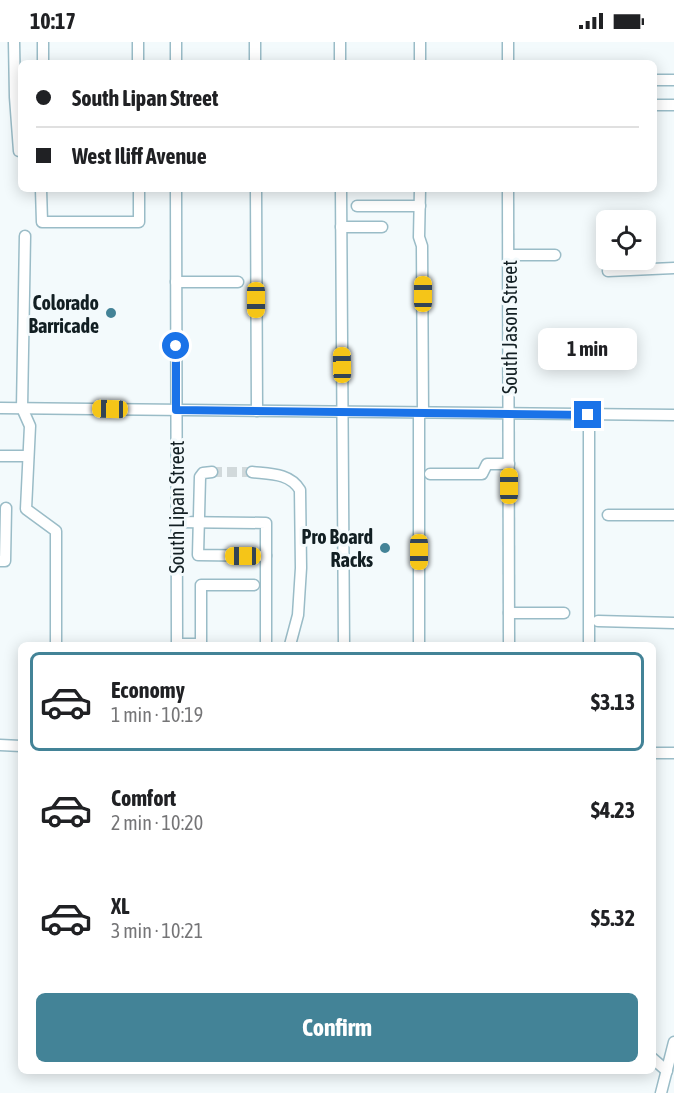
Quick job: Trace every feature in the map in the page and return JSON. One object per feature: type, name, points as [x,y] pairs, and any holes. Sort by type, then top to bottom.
[{"type":"street","points":[[14,42],[18,70]]},
{"type":"street","points":[[43,42],[43,60]]},
{"type":"street","points":[[138,42],[138,60]]},
{"type":"street","points":[[176,42],[176,60]]},
{"type":"street","points":[[255,42],[255,60]]},
{"type":"street","points":[[340,42],[340,60]]},
{"type":"street","points":[[420,42],[420,60]]},
{"type":"street","points":[[508,42],[508,60]]},
{"type":"street","points":[[657,80],[674,80]]},
{"type":"street","points":[[657,105],[674,105]]},
{"type":"street","points":[[41,192],[42,222],[139,222],[139,192]]},
{"type":"street","name":"South Lipan Street","points":[[176,192],[177,642]]},
{"type":"street","points":[[256,192],[257,411]]},
{"type":"street","points":[[341,192],[344,642]]},
{"type":"street","points":[[419,642],[423,246],[419,237],[420,192]]},
{"type":"street","name":"South Jason Street","points":[[508,192],[509,642]]},
{"type":"street","points":[[357,206],[420,206]]},
{"type":"street","points":[[341,227],[382,227]]},
{"type":"street","points":[[25,236],[22,408],[30,426],[26,509]]},
{"type":"street","points":[[508,255],[555,255]]},
{"type":"street","points":[[608,271],[674,268]]},
{"type":"street","points":[[176,282],[237,282]]},
{"type":"street","points":[[0,408],[674,415]]},
{"type":"street","points":[[588,415],[589,642]]},
{"type":"street","points":[[0,456],[28,456]]},
{"type":"street","points":[[430,474],[482,474],[487,464],[509,464]]},
{"type":"street","points":[[212,472],[203,473],[200,477],[198,555],[266,556]]},
{"type":"street","points":[[252,472],[287,477],[296,482],[300,490],[301,568],[298,615],[292,642]]},
{"type":"street","points":[[0,561],[5,561],[3,508],[26,509],[56,531],[56,642]]},
{"type":"street","points":[[608,515],[674,515]]},
{"type":"street","points":[[176,522],[266,523],[266,642]]},
{"type":"street","points":[[201,642],[201,585],[254,585]]},
{"type":"street","points":[[509,613],[564,613]]},
{"type":"street","points":[[598,621],[674,623]]},
{"type":"street","points":[[0,746],[18,746]]},
{"type":"street","points":[[656,753],[674,753]]},
{"type":"street","points":[[661,1093],[674,1042]]},
{"type":"street","points":[[656,1061],[667,1071]]},
{"type":"tunnel","points":[[212,472],[252,472]]},
{"type":"place","name":"Colorado Barricade","points":[[111,313]]},
{"type":"place","name":"Pro Board Racks","points":[[385,548]]},
{"type":"route","points":[[176,346],[176,410],[588,415]]}]
